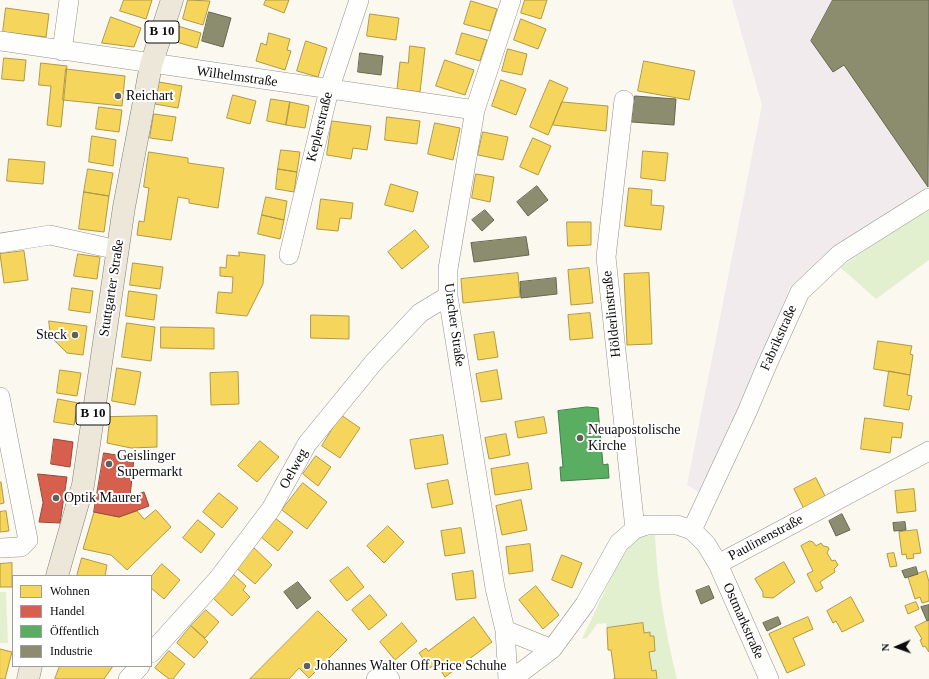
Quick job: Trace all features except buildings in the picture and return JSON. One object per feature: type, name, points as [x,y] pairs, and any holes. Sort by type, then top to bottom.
[{"type":"main road","name":"Stuttgarter Straße","points":[[57,575],[82,485],[118,250],[151,65],[172,0]]},
{"type":"main road","points":[[28,679],[31,667]]},
{"type":"street","points":[[62,51],[69,0]]},
{"type":"street","name":"Keplerstraße","points":[[289,255],[329,90],[359,0]]},
{"type":"street","name":"Uracher Straße","points":[[508,679],[506,630],[495,588],[448,296],[448,269],[474,110],[511,0]]},
{"type":"street","name":"Wilhelmstraße","points":[[0,41],[151,65],[474,110]]},
{"type":"street","name":"Hölderlinstraße","points":[[624,100],[606,257],[634,528]]},
{"type":"street","name":"Fabrikstraße","points":[[692,530],[748,412],[766,367],[800,292],[840,254],[929,198]]},
{"type":"street","points":[[0,244],[50,235],[118,250]]},
{"type":"street","name":"Oelweg","points":[[152,652],[218,579],[271,509],[307,444],[374,362],[420,313],[448,296]]},
{"type":"street","points":[[0,397],[28,540],[21,546],[0,548]]},
{"type":"street","name":"Paulinenstraße","points":[[692,530],[706,544],[718,564],[929,451]]},
{"type":"street","points":[[518,674],[552,649],[585,604],[619,543],[634,528],[647,525],[678,525],[692,530]]},
{"type":"street","name":"Ostmarkstraße","points":[[718,564],[769,679]]},
{"type":"street","points":[[506,630],[552,649]]},
{"type":"street","name":"Uracher Straße","points":[[506,630],[519,653],[518,674]]},
{"type":"street","points":[[128,679],[139,667]]},
{"type":"street","points":[[376,679],[390,679]]},
{"type":"shaded area","points":[[732,0],[929,0],[929,189],[818,262],[790,287],[704,495],[687,485],[762,105]]},
{"type":"green space","points":[[929,209],[929,260],[876,299],[840,267]]},
{"type":"green space","points":[[655,534],[662,607],[677,679],[657,679],[656,670],[652,671],[649,652],[655,651],[654,636],[650,636],[649,632],[644,633],[643,623],[607,628],[606,623],[597,624],[587,638],[582,639],[616,567],[630,545],[641,537]]},
{"type":"green space","points":[[0,592],[6,592],[8,643],[0,643]]},
{"type":"place","name":"Reichart","points":[[118,96]]},
{"type":"place","name":"Steck","points":[[75,335]]},
{"type":"place","name":"Neuapostolische Kirche","points":[[580,438]]},
{"type":"place","name":"Geislinger Supermarkt","points":[[109,464]]},
{"type":"place","name":"Optik Maurer","points":[[56,498]]},
{"type":"place","name":"Johannes Walter Off Price Schuhe","points":[[307,666]]}]
